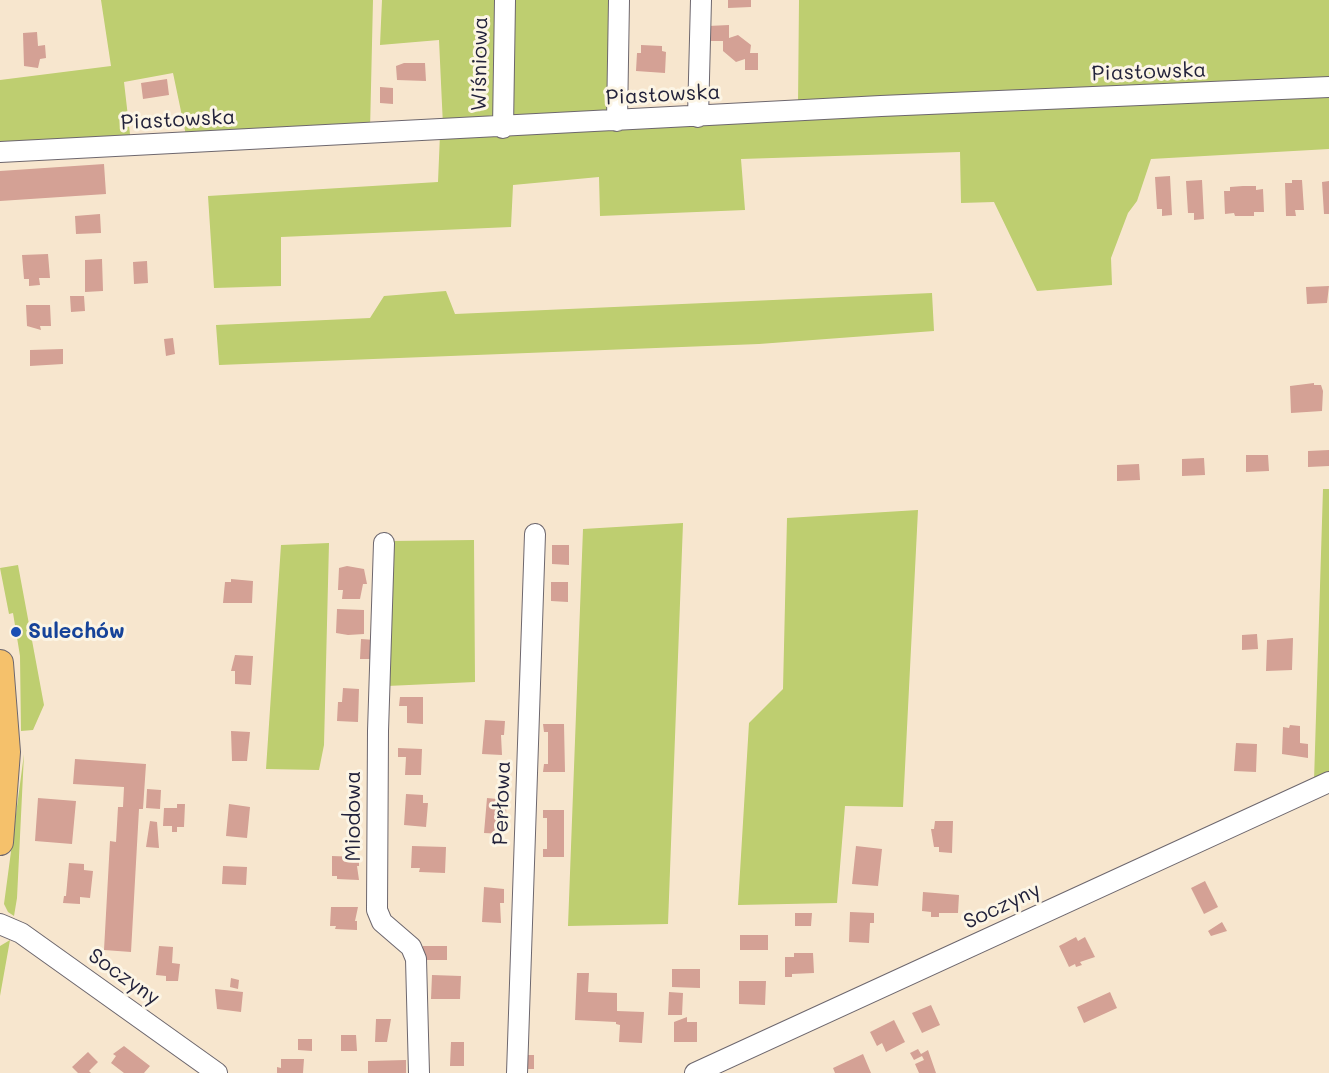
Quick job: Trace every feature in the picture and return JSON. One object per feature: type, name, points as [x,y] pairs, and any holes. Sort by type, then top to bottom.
[{"type":"main road","points":[[0,663],[7,752],[0,842]]},
{"type":"street","name":"Wiśniowa","points":[[503,128],[505,0]]},
{"type":"street","points":[[617,121],[619,0]]},
{"type":"street","points":[[698,117],[701,0]]},
{"type":"street","name":"Piastowska","points":[[0,152],[1329,87]]},
{"type":"street","name":"Perłowa","points":[[517,1073],[535,534]]},
{"type":"street","name":"Miodowa","points":[[384,543],[378,731],[377,910],[382,922],[411,947],[416,958],[419,1073]]},
{"type":"street","name":"Soczyny","points":[[695,1073],[1329,782]]},
{"type":"street","name":"Soczyny","points":[[0,924],[21,933],[217,1073]]},
{"type":"green space","points":[[101,0],[373,0],[370,131],[187,140],[173,73],[124,82],[131,143],[0,147],[0,80],[111,66]]},
{"type":"green space","points":[[382,0],[500,0],[498,124],[443,126],[439,40],[380,45]]},
{"type":"green space","points":[[508,0],[615,0],[614,118],[506,125]]},
{"type":"green space","points":[[799,0],[1329,0],[1329,83],[798,105]]},
{"type":"green space","points":[[1329,91],[1329,149],[1151,159],[1137,201],[1128,213],[1111,258],[1112,285],[1037,291],[994,202],[961,203],[960,152],[741,159],[745,210],[600,216],[599,177],[513,185],[511,227],[281,237],[281,286],[214,288],[208,196],[438,182],[440,134]]},
{"type":"green space","points":[[446,291],[455,314],[932,293],[934,331],[759,344],[219,365],[216,325],[370,318],[384,296]]},
{"type":"green space","points":[[1323,489],[1329,489],[1329,774],[1314,781]]},
{"type":"green space","points":[[918,510],[903,807],[845,806],[837,903],[738,905],[749,723],[783,689],[787,518]]},
{"type":"green space","points":[[683,523],[668,924],[568,926],[583,529]]},
{"type":"green space","points":[[474,540],[475,682],[387,686],[391,541]]},
{"type":"green space","points":[[329,543],[324,745],[319,770],[266,769],[281,545]]},
{"type":"green space","points":[[18,565],[44,705],[33,730],[21,731],[20,656],[13,613],[9,614],[0,568]]},
{"type":"green space","points":[[24,754],[17,898],[14,916],[8,912],[4,904]]},
{"type":"green space","points":[[10,940],[0,996],[0,946]]},
{"type":"building","points":[[728,0],[751,0],[751,7],[728,8]]},
{"type":"building","points":[[729,25],[729,38],[738,35],[751,45],[750,53],[758,53],[758,70],[745,70],[745,59],[736,62],[723,51],[723,41],[708,41],[708,26]]},
{"type":"building","points":[[37,32],[38,46],[45,45],[46,58],[40,59],[38,68],[24,66],[23,33]]},
{"type":"building","points":[[641,45],[662,46],[662,51],[666,52],[665,73],[636,71],[637,53],[641,53]]},
{"type":"building","points":[[404,63],[425,63],[426,81],[397,80],[396,66]]},
{"type":"building","points":[[167,79],[169,95],[143,99],[141,83]]},
{"type":"building","points":[[380,87],[393,88],[393,104],[380,103]]},
{"type":"building","points":[[104,164],[106,194],[0,201],[0,171]]},
{"type":"building","points":[[1170,176],[1172,215],[1162,216],[1162,209],[1157,209],[1155,177]]},
{"type":"building","points":[[1202,180],[1204,219],[1194,220],[1194,213],[1188,213],[1186,181]]},
{"type":"building","points":[[1292,180],[1302,180],[1304,210],[1295,210],[1296,216],[1286,216],[1285,183],[1292,183]]},
{"type":"building","points":[[1329,181],[1329,214],[1324,214],[1322,182]]},
{"type":"building","points":[[1256,186],[1256,190],[1263,189],[1264,212],[1254,212],[1254,216],[1225,214],[1224,191],[1230,191],[1230,187]]},
{"type":"building","points":[[100,214],[101,233],[76,234],[75,216]]},
{"type":"building","points":[[48,254],[50,278],[39,278],[40,285],[29,286],[29,279],[24,279],[22,255]]},
{"type":"building","points":[[102,259],[103,291],[85,292],[85,260]]},
{"type":"building","points":[[147,261],[148,283],[134,284],[133,262]]},
{"type":"building","points":[[1329,286],[1327,303],[1307,304],[1306,287]]},
{"type":"building","points":[[70,296],[84,296],[85,311],[71,312]]},
{"type":"building","points":[[26,305],[50,305],[51,326],[40,326],[41,330],[27,326]]},
{"type":"building","points":[[173,338],[175,354],[166,356],[164,339]]},
{"type":"building","points":[[63,349],[63,364],[30,366],[30,350]]},
{"type":"building","points":[[1314,383],[1314,385],[1321,385],[1323,391],[1322,411],[1291,413],[1290,386]]},
{"type":"building","points":[[1329,450],[1329,466],[1308,467],[1308,451]]},
{"type":"building","points":[[1246,455],[1268,455],[1269,471],[1246,472]]},
{"type":"building","points":[[1204,458],[1205,475],[1182,476],[1182,459]]},
{"type":"building","points":[[1139,464],[1140,480],[1117,481],[1117,465]]},
{"type":"building","points":[[552,545],[569,545],[569,565],[552,564]]},
{"type":"building","points":[[347,566],[364,569],[367,584],[363,584],[360,599],[342,599],[343,590],[338,590],[339,568]]},
{"type":"building","points":[[231,579],[253,581],[252,603],[223,603],[225,582],[231,582]]},
{"type":"building","points":[[551,582],[568,582],[568,602],[551,601]]},
{"type":"building","points":[[337,609],[364,610],[364,634],[336,633]]},
{"type":"building","points":[[1257,634],[1258,649],[1242,650],[1242,635]]},
{"type":"building","points":[[1293,638],[1292,670],[1266,671],[1267,640]]},
{"type":"building","points":[[361,639],[375,640],[374,659],[360,659]]},
{"type":"building","points":[[235,655],[253,656],[251,685],[235,684],[235,671],[231,671]]},
{"type":"building","points":[[343,688],[359,689],[358,722],[337,721],[338,702],[342,702]]},
{"type":"building","points":[[400,697],[423,697],[423,724],[407,723],[407,706],[399,706]]},
{"type":"building","points":[[485,720],[505,721],[504,735],[501,735],[502,755],[482,754]]},
{"type":"building","points":[[543,724],[564,724],[565,772],[543,772],[544,764],[548,764],[548,732],[544,732]]},
{"type":"building","points":[[1290,725],[1300,726],[1300,743],[1308,744],[1308,758],[1282,754],[1283,727],[1289,728]]},
{"type":"building","points":[[231,731],[250,732],[247,761],[232,761]]},
{"type":"building","points":[[1236,743],[1257,744],[1256,772],[1234,771]]},
{"type":"building","points":[[398,748],[422,749],[421,775],[405,775],[406,757],[398,757]]},
{"type":"building","points":[[75,759],[146,764],[143,809],[139,809],[131,952],[104,950],[110,841],[116,842],[118,807],[123,807],[124,787],[73,784]]},
{"type":"building","points":[[147,789],[161,790],[160,809],[146,808]]},
{"type":"building","points":[[406,794],[423,795],[423,803],[428,803],[426,827],[404,825]]},
{"type":"building","points":[[38,798],[76,801],[72,844],[35,841]]},
{"type":"building","points":[[487,798],[507,800],[506,814],[503,814],[504,834],[484,833]]},
{"type":"building","points":[[177,804],[185,804],[184,827],[177,827],[177,832],[172,832],[172,826],[163,826],[164,808],[177,808]]},
{"type":"building","points":[[229,804],[250,807],[247,838],[226,836]]},
{"type":"building","points":[[543,810],[564,810],[564,857],[543,857],[543,849],[547,849],[547,818],[543,818]]},
{"type":"building","points":[[150,821],[157,822],[159,848],[146,847]]},
{"type":"building","points":[[935,821],[953,821],[952,853],[939,852],[939,847],[934,847],[931,829],[934,829]]},
{"type":"building","points":[[412,846],[446,847],[445,873],[419,872],[420,868],[411,868]]},
{"type":"building","points":[[856,846],[882,849],[878,886],[852,884]]},
{"type":"building","points":[[332,856],[359,857],[359,866],[357,866],[359,880],[337,879],[337,876],[332,876]]},
{"type":"building","points":[[69,863],[84,864],[84,870],[93,871],[90,898],[80,897],[80,904],[63,903],[64,896],[66,896]]},
{"type":"building","points":[[223,866],[247,867],[246,885],[222,884]]},
{"type":"building","points":[[1205,881],[1218,907],[1204,914],[1191,888]]},
{"type":"building","points":[[484,887],[504,889],[504,903],[500,903],[501,923],[482,922]]},
{"type":"building","points":[[923,892],[959,895],[958,913],[939,913],[939,917],[931,917],[931,912],[922,911]]},
{"type":"building","points":[[331,907],[358,907],[355,921],[357,921],[357,930],[335,929],[336,926],[330,926]]},
{"type":"building","points":[[850,912],[874,913],[874,923],[870,923],[869,943],[849,942]]},
{"type":"building","points":[[795,913],[812,913],[811,926],[795,926]]},
{"type":"building","points":[[1222,922],[1227,931],[1211,936],[1208,931]]},
{"type":"building","points":[[740,935],[768,935],[768,950],[740,950]]},
{"type":"building","points":[[1076,937],[1078,941],[1085,937],[1095,957],[1080,962],[1082,965],[1076,967],[1075,964],[1069,967],[1059,946]]},
{"type":"building","points":[[159,946],[173,947],[172,963],[180,964],[178,981],[166,981],[166,976],[156,975]]},
{"type":"building","points":[[423,946],[447,946],[447,960],[423,960]]},
{"type":"building","points":[[794,953],[813,953],[814,973],[792,974],[792,977],[785,977],[785,957],[794,957]]},
{"type":"building","points":[[672,969],[700,969],[700,988],[672,987]]},
{"type":"building","points":[[577,973],[589,973],[588,992],[617,993],[617,1011],[644,1012],[642,1043],[619,1042],[620,1025],[616,1022],[575,1020]]},
{"type":"building","points":[[432,975],[461,976],[460,999],[431,999]]},
{"type":"building","points":[[231,978],[239,980],[238,989],[230,987]]},
{"type":"building","points":[[739,981],[766,981],[765,1005],[739,1004]]},
{"type":"building","points":[[215,989],[243,992],[241,1012],[217,1009]]},
{"type":"building","points":[[669,992],[683,993],[682,1015],[668,1015]]},
{"type":"building","points":[[1110,992],[1117,1008],[1084,1023],[1077,1007]]},
{"type":"building","points":[[931,1005],[940,1025],[922,1033],[912,1013]]},
{"type":"building","points":[[687,1017],[687,1022],[697,1022],[697,1042],[674,1042],[674,1022]]},
{"type":"building","points":[[376,1019],[391,1019],[387,1042],[375,1042]]},
{"type":"building","points":[[894,1020],[905,1042],[886,1052],[882,1043],[877,1046],[870,1032]]},
{"type":"building","points":[[341,1035],[356,1035],[357,1051],[341,1051]]},
{"type":"building","points":[[298,1039],[312,1039],[312,1051],[298,1050]]},
{"type":"building","points":[[451,1042],[464,1042],[464,1066],[450,1066]]},
{"type":"building","points":[[124,1046],[150,1066],[144,1073],[124,1073],[111,1063],[116,1056],[113,1054]]},
{"type":"building","points":[[918,1049],[921,1054],[928,1050],[936,1073],[919,1073],[915,1064],[924,1060],[922,1056],[914,1060],[910,1053]]},
{"type":"building","points":[[88,1052],[98,1062],[89,1071],[91,1073],[78,1073],[72,1067]]},
{"type":"building","points":[[863,1054],[871,1073],[835,1073],[833,1068]]},
{"type":"building","points":[[520,1055],[534,1055],[534,1069],[518,1069]]},
{"type":"building","points":[[281,1059],[304,1059],[303,1073],[277,1073],[277,1067],[281,1068]]},
{"type":"building","points":[[406,1060],[406,1073],[368,1073],[368,1061]]},
{"type":"place","name":"Sulechów","points":[[16,632]]}]
